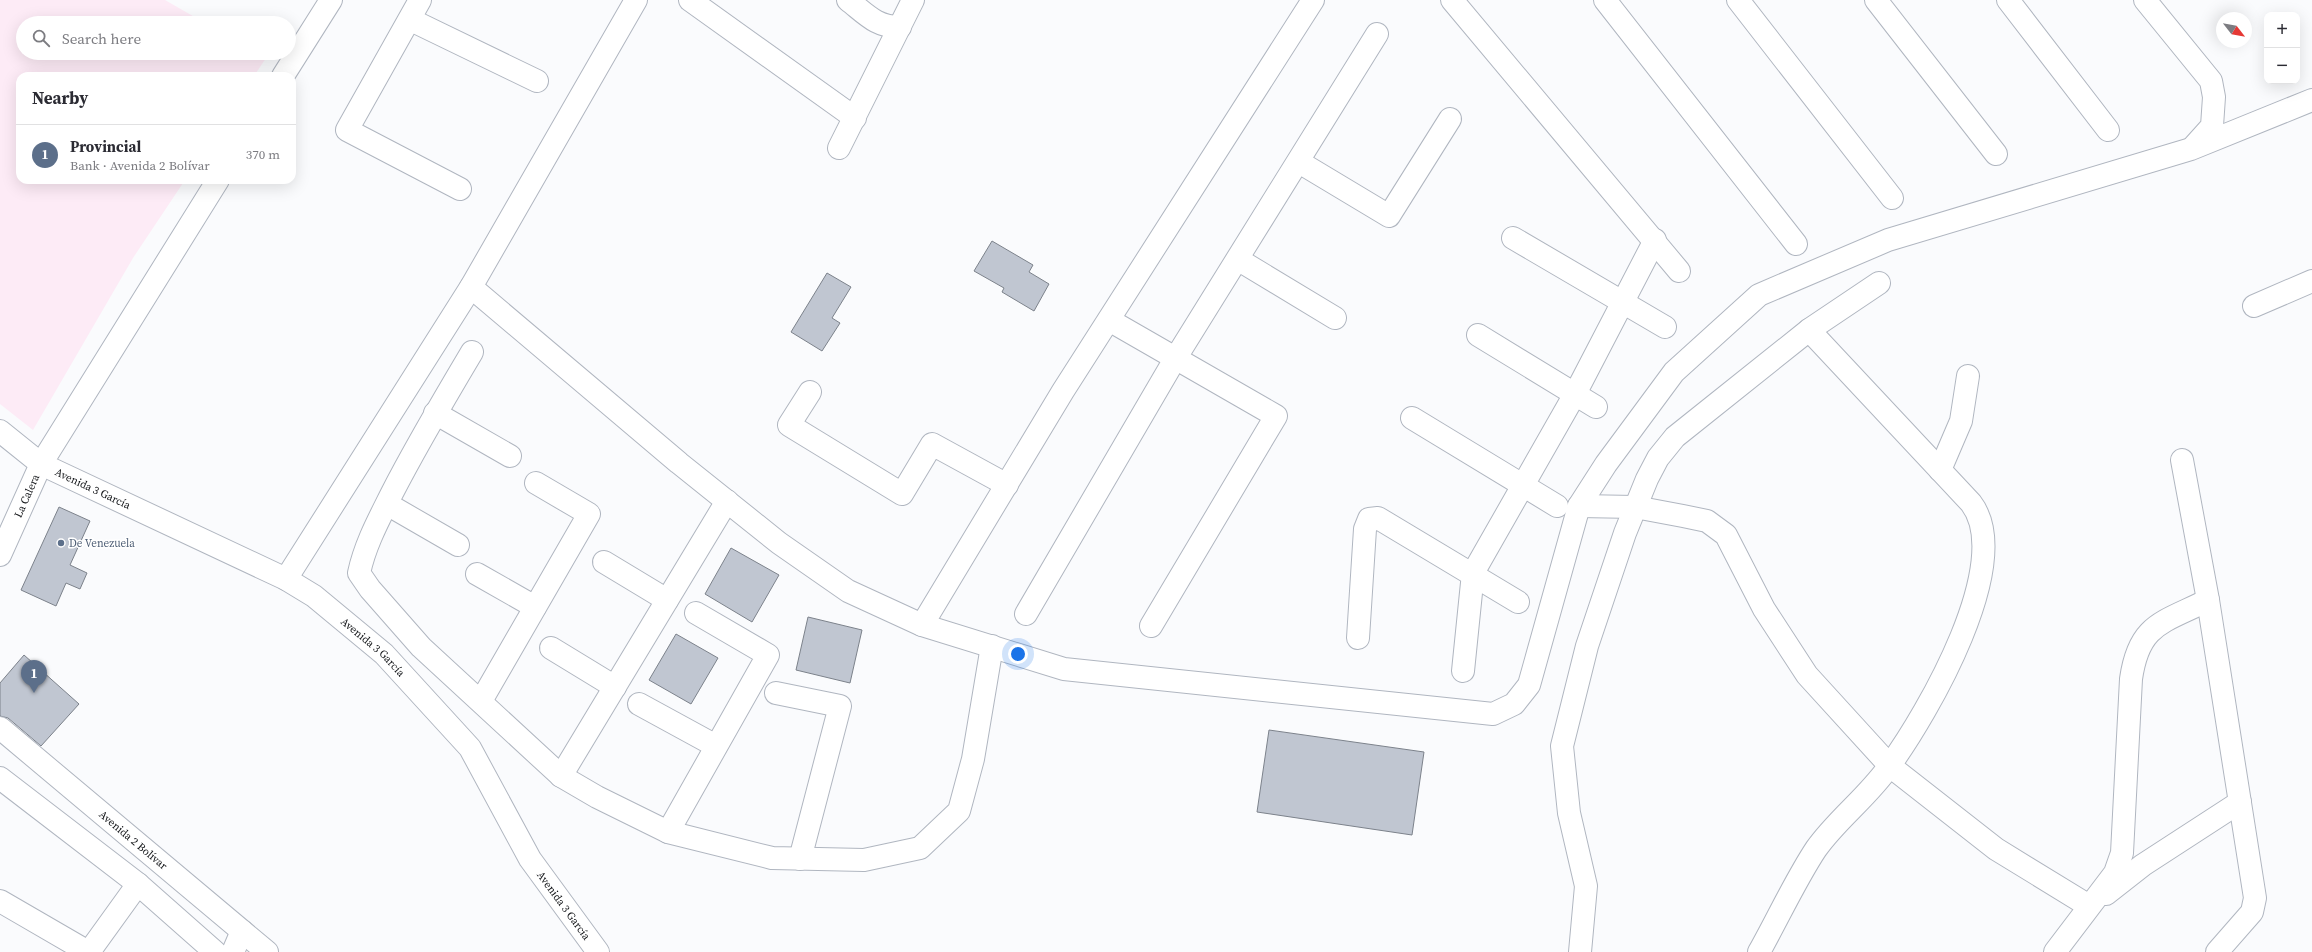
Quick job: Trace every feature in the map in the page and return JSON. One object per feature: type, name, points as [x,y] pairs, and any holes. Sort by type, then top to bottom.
[{"type":"street","points":[[296,55],[331,0]]},
{"type":"street","points":[[420,0],[411,20],[347,130],[460,189]]},
{"type":"street","points":[[286,579],[471,287],[636,0]]},
{"type":"street","points":[[690,0],[855,118]]},
{"type":"street","points":[[848,0],[877,23],[887,27],[900,27]]},
{"type":"street","points":[[839,148],[913,0]]},
{"type":"street","points":[[922,625],[1109,320],[1313,0]]},
{"type":"street","points":[[1452,0],[1655,240],[1679,271]]},
{"type":"street","points":[[1605,0],[1796,244]]},
{"type":"street","points":[[1738,0],[1892,198]]},
{"type":"street","points":[[1876,0],[1996,154]]},
{"type":"street","points":[[2008,0],[2108,130]]},
{"type":"street","points":[[2145,0],[2211,82],[2214,97],[2212,126],[2191,149]]},
{"type":"street","points":[[411,20],[537,81]]},
{"type":"street","points":[[1026,614],[1176,359],[1377,34]]},
{"type":"street","points":[[286,72],[293,60]]},
{"type":"street","points":[[471,287],[779,543],[848,591],[922,625],[1064,668],[1493,714],[1514,704],[1529,685],[1579,506],[1606,464],[1674,372],[1759,294],[1888,240],[2191,149],[2312,100]]},
{"type":"street","points":[[1299,162],[1389,216],[1450,119]]},
{"type":"street","points":[[41,464],[216,184]]},
{"type":"street","points":[[1513,238],[1665,327]]},
{"type":"street","points":[[1463,670],[1473,573],[1574,394],[1655,240]]},
{"type":"street","points":[[1238,260],[1335,318]]},
{"type":"street","points":[[2254,306],[2312,281]]},
{"type":"street","points":[[1580,952],[1586,886],[1570,813],[1562,746],[1587,646],[1635,507],[1658,458],[1675,437],[1809,330],[1879,283]]},
{"type":"street","points":[[1109,320],[1276,416],[1151,626]]},
{"type":"street","points":[[1759,952],[1816,849],[1890,766],[1939,688],[1962,636],[1977,585],[1984,551],[1982,526],[1978,513],[1940,470],[1809,330]]},
{"type":"street","points":[[1478,335],[1596,407]]},
{"type":"street","points":[[472,352],[415,447],[366,548],[359,573],[370,589],[421,647],[561,776],[597,798],[668,832],[772,858],[864,860],[920,848],[959,811],[973,759],[992,646]]},
{"type":"street","points":[[1940,470],[1961,421],[1968,376]]},
{"type":"street","points":[[810,392],[789,425],[902,494],[932,444],[1007,485]]},
{"type":"street","points":[[435,413],[510,456]]},
{"type":"street","points":[[1412,418],[1557,506]]},
{"type":"street","name":"La Calera","points":[[0,431],[41,464],[0,555]]},
{"type":"street","points":[[2182,460],[2208,600],[2255,898],[2252,912],[2217,952]]},
{"type":"street","name":"Avenida 3 García","points":[[41,464],[286,579],[314,596],[384,654],[470,748],[530,859],[598,952]]},
{"type":"street","points":[[481,701],[589,514],[536,483]]},
{"type":"street","points":[[561,776],[727,501]]},
{"type":"street","points":[[387,504],[458,545]]},
{"type":"street","points":[[1579,506],[1635,507],[1707,521],[1726,535],[1764,610],[1807,674],[1890,766],[1996,849],[2090,906]]},
{"type":"street","points":[[1358,638],[1365,529],[1369,519],[1378,518],[1473,573],[1518,602]]},
{"type":"street","points":[[604,562],[668,600]]},
{"type":"street","points":[[477,574],[535,607]]},
{"type":"street","points":[[2055,952],[2115,873],[2122,852],[2131,679],[2134,659],[2142,639],[2154,627],[2208,600]]},
{"type":"street","points":[[668,832],[768,655],[696,613]]},
{"type":"street","points":[[550,648],[614,687]]},
{"type":"street","points":[[776,693],[840,706],[800,859]]},
{"type":"street","points":[[639,704],[716,746]]},
{"type":"street","name":"Avenida 2 Bolívar","points":[[0,728],[267,952]]},
{"type":"street","points":[[0,778],[138,884],[215,952]]},
{"type":"street","points":[[2090,906],[2143,865],[2240,802]]},
{"type":"street","points":[[0,901],[88,952],[138,884]]},
{"type":"street","points":[[233,952],[242,931]]},
{"type":"shaded area","points":[[0,0],[165,0],[193,16],[16,16],[16,60],[265,60],[257,72],[16,72],[16,184],[182,184],[133,258],[33,430],[0,404]]},
{"type":"building","points":[[992,241],[1033,265],[1029,272],[1049,284],[1034,311],[1002,292],[1004,288],[974,271]]},
{"type":"building","points":[[827,273],[851,287],[832,318],[840,323],[822,351],[791,332]]},
{"type":"building","name":"De Venezuela","points":[[59,507],[90,521],[70,565],[87,573],[80,589],[66,583],[56,606],[21,590]]},
{"type":"building","points":[[731,548],[779,575],[752,622],[705,594]]},
{"type":"building","points":[[808,617],[862,630],[850,683],[796,670]]},
{"type":"building","points":[[676,634],[718,658],[691,704],[649,680]]},
{"type":"building","points":[[24,655],[79,704],[41,746],[8,718],[0,716],[0,683]]},
{"type":"building","points":[[1269,730],[1424,752],[1412,835],[1257,812]]},
{"type":"place","name":"De Venezuela","points":[[61,543]]},
{"type":"place","name":"Provincial","points":[[34,693]]}]
